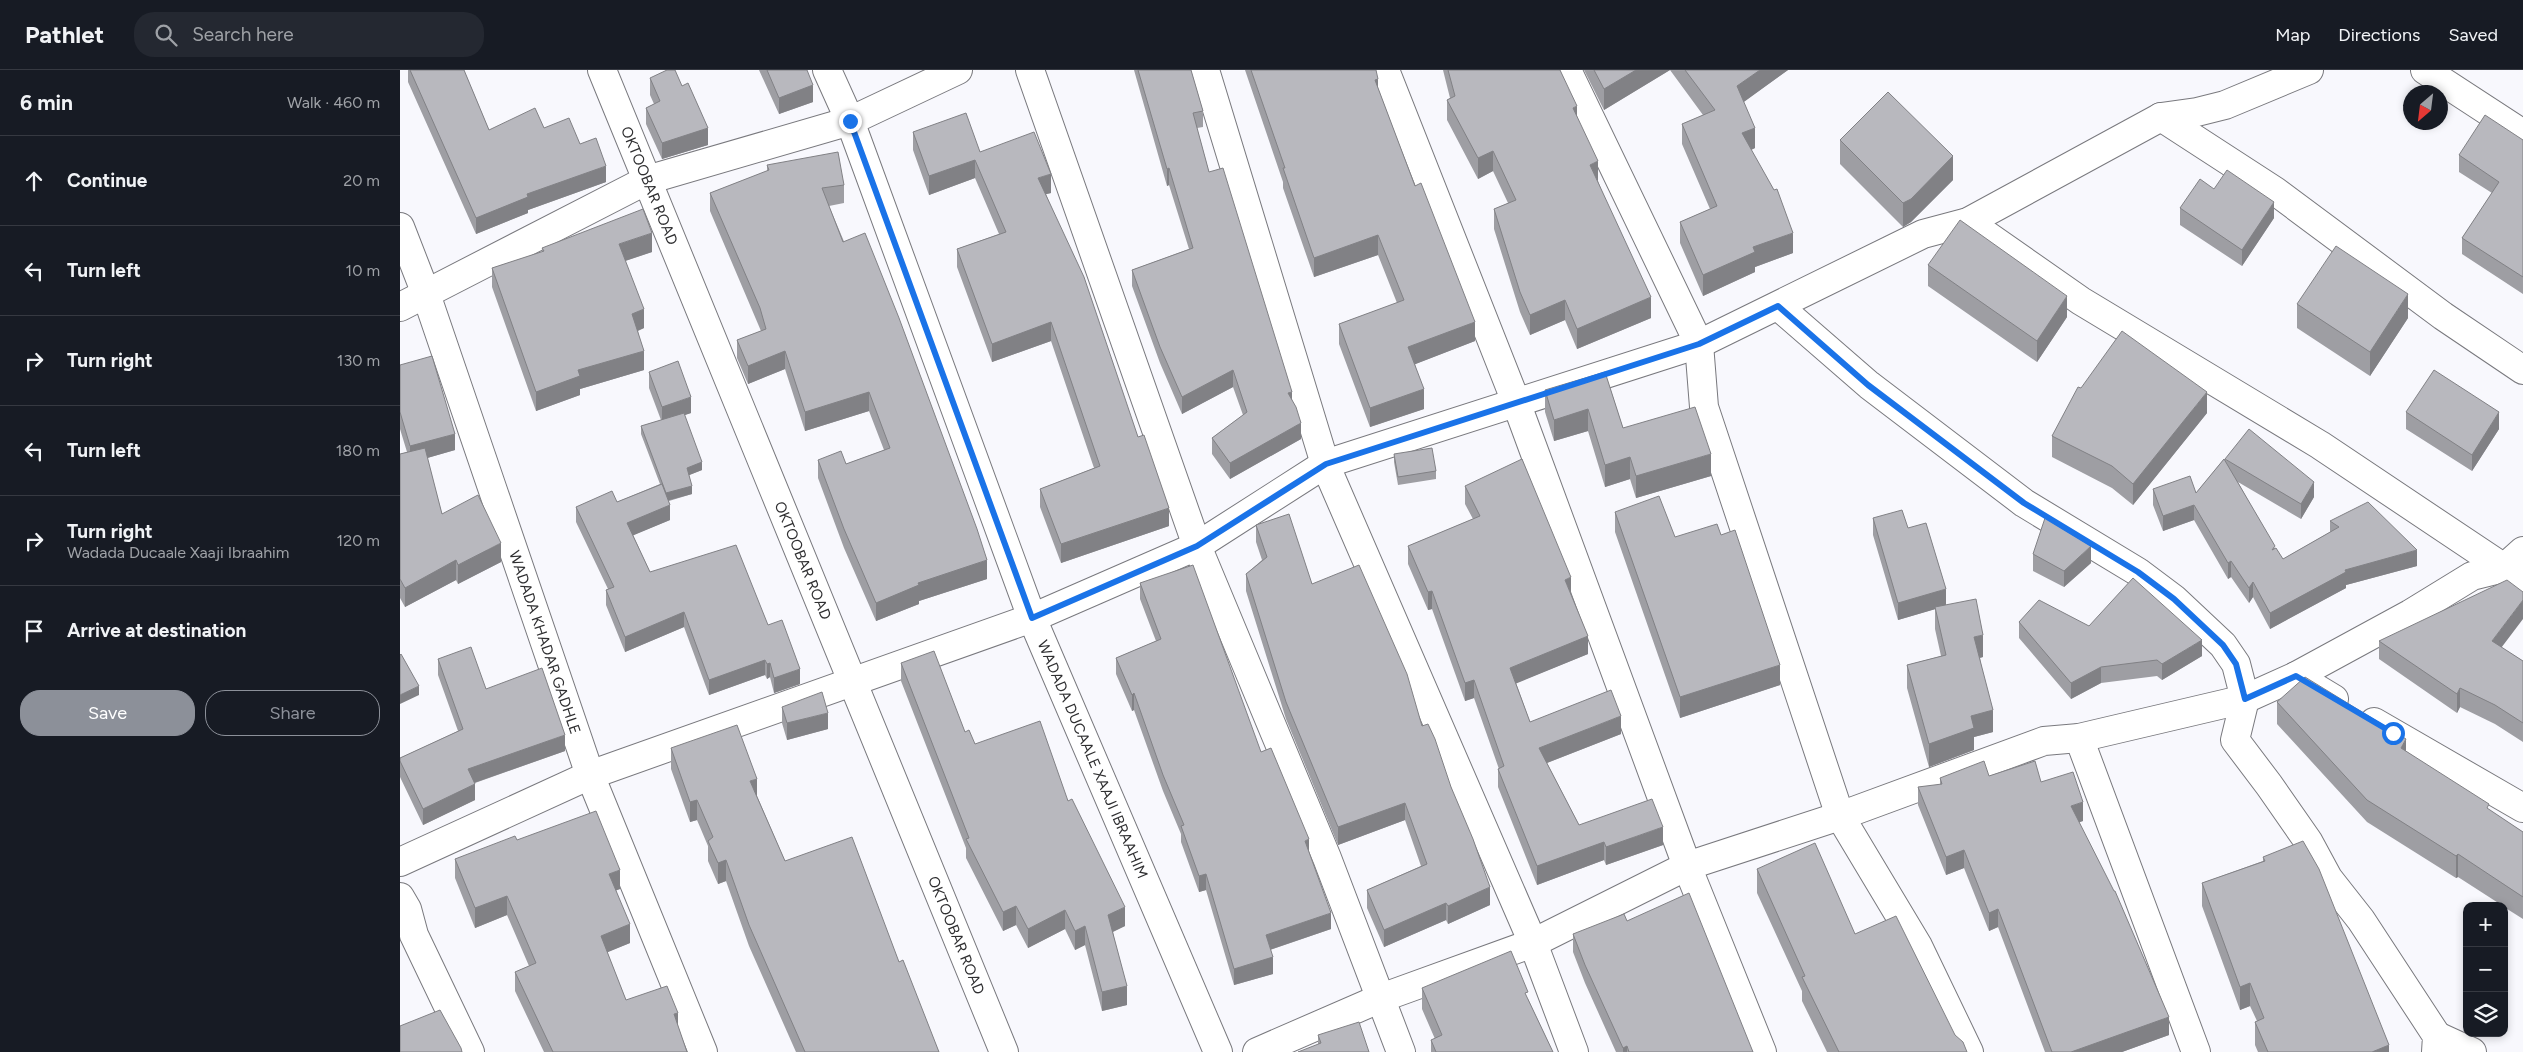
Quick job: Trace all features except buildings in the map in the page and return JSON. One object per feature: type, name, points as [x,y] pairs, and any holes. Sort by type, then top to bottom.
[{"type":"street","name":"OKTOOBAR ROAD","points":[[602,70],[850,681],[1004,1052]]},
{"type":"street","name":"WADADA DUCAALE XAAJI IBRAAHIM","points":[[827,70],[850,121],[1032,618],[1218,1052]]},
{"type":"street","points":[[400,307],[647,180],[850,121],[958,70]]},
{"type":"street","points":[[1030,70],[1197,546],[1327,858],[1401,1052]]},
{"type":"street","points":[[1205,70],[1326,464],[1533,943],[1574,1052]]},
{"type":"street","points":[[1385,70],[1516,402],[1687,866],[1762,1052]]},
{"type":"street","points":[[1567,70],[1699,344],[1704,407],[1840,816],[1918,946],[1969,1052]]},
{"type":"street","points":[[2425,70],[2523,134]]},
{"type":"street","points":[[400,862],[590,775],[850,681],[1032,618],[1197,546],[1326,464],[1699,344],[1922,234],[1968,222],[2161,117],[2197,112],[2225,105],[2302,71]]},
{"type":"street","points":[[2161,117],[2274,191],[2443,316],[2523,370]]},
{"type":"street","points":[[1968,222],[2081,301],[2517,567]]},
{"type":"street","name":"WADADA KHADAR GADHLE","points":[[400,227],[426,294],[590,775],[703,1052]]},
{"type":"street","points":[[1778,306],[1868,385],[2024,503],[2138,572],[2174,599],[2223,645],[2236,664],[2245,699],[2235,740],[2270,785],[2308,841],[2328,878],[2361,920],[2437,1044],[2472,1052]]},
{"type":"street","points":[[1257,1052],[1381,998],[1533,943],[1687,866],[1840,816],[2044,741],[2079,738],[2245,699],[2296,676],[2410,614],[2472,576],[2517,567]]},
{"type":"street","points":[[2296,676],[2523,808]]},
{"type":"street","points":[[2079,738],[2196,1052]]},
{"type":"street","points":[[400,897],[407,909],[414,935],[470,1052]]},
{"type":"route","points":[[850,121],[1032,618],[1197,546],[1326,464],[1699,344],[1778,306],[1868,385],[2024,503],[2138,572],[2174,599],[2223,645],[2236,664],[2245,699],[2296,676],[2361,716],[2393,733]]}]
